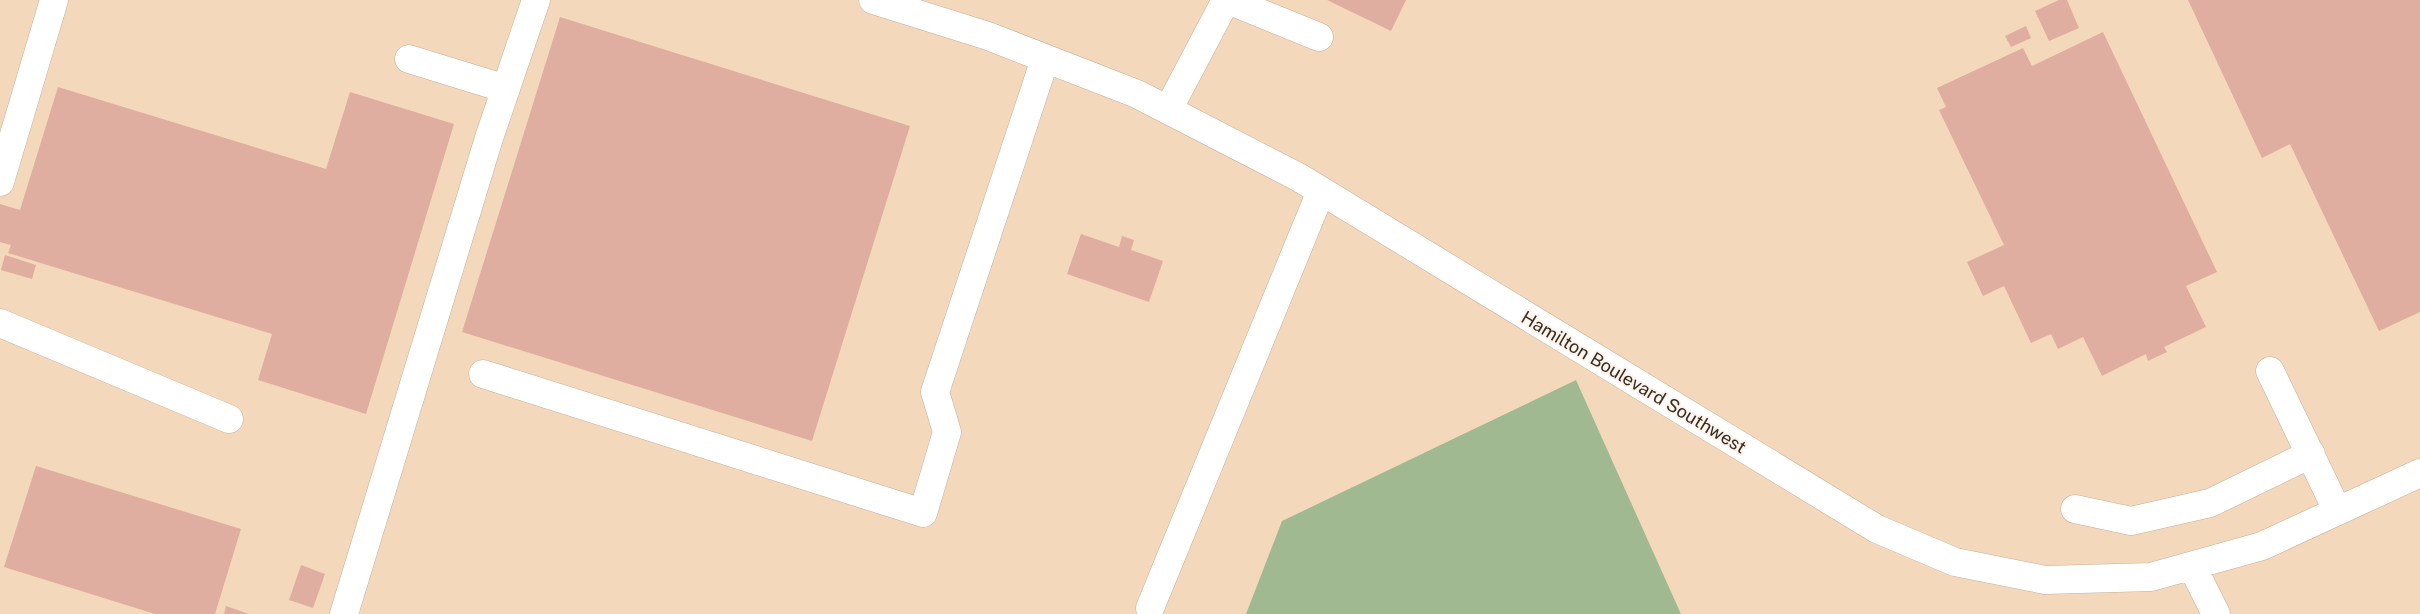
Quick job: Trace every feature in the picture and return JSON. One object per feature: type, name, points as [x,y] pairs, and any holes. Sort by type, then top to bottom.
[{"type":"street","points":[[0,182],[54,0]]},
{"type":"street","points":[[344,614],[506,89],[536,0]]},
{"type":"street","name":"Hamilton Boulevard Southwest","points":[[873,0],[988,36],[1137,94],[1168,110],[1321,192],[1876,530],[1955,562],[2045,580],[2151,577],[2262,546],[2420,473]]},
{"type":"street","points":[[1168,110],[1227,0],[1319,37]]},
{"type":"street","points":[[483,374],[923,513],[947,432],[935,392],[1045,59]]},
{"type":"street","points":[[409,60],[506,89]]},
{"type":"street","points":[[1150,608],[1321,192]]},
{"type":"street","points":[[0,323],[229,419]]},
{"type":"street","points":[[2270,371],[2337,510]]},
{"type":"street","points":[[2075,510],[2131,521],[2201,505],[2311,454]]},
{"type":"street","points":[[2192,566],[2216,614]]},
{"type":"shaded area","points":[[0,0],[2420,0],[2420,614],[1681,614],[1576,380],[1282,521],[1246,614],[0,614]]},
{"type":"green space","points":[[1576,380],[1681,614],[1246,614],[1282,521]]},
{"type":"building","points":[[1327,0],[1406,0],[1391,31]]},
{"type":"building","points":[[2059,0],[2067,0],[2079,28],[2049,41],[2035,11]]},
{"type":"building","points":[[2188,0],[2420,0],[2420,312],[2379,331],[2290,144],[2262,158]]},
{"type":"building","points":[[560,17],[910,126],[812,441],[462,332]]},
{"type":"building","points":[[2026,26],[2031,38],[2011,47],[2005,36]]},
{"type":"building","points":[[2103,32],[2217,272],[2186,286],[2206,327],[2164,347],[2167,352],[2148,361],[2146,354],[2102,376],[2083,337],[2058,349],[2051,334],[2031,343],[2004,286],[1983,296],[1967,262],[2004,245],[1939,110],[1946,107],[1937,88],[2023,48],[2032,66]]},
{"type":"building","points":[[58,87],[326,169],[350,92],[454,124],[366,414],[258,380],[272,334],[8,253],[11,245],[0,242],[0,204],[20,210]]},
{"type":"building","points":[[1081,234],[1119,247],[1122,236],[1134,240],[1131,250],[1163,261],[1149,302],[1067,274]]},
{"type":"building","points":[[5,255],[36,265],[32,279],[1,270]]},
{"type":"building","points":[[36,466],[241,529],[215,614],[155,614],[4,567]]},
{"type":"building","points":[[301,565],[325,574],[313,608],[289,600]]},
{"type":"building","points":[[226,606],[249,614],[224,614]]}]
